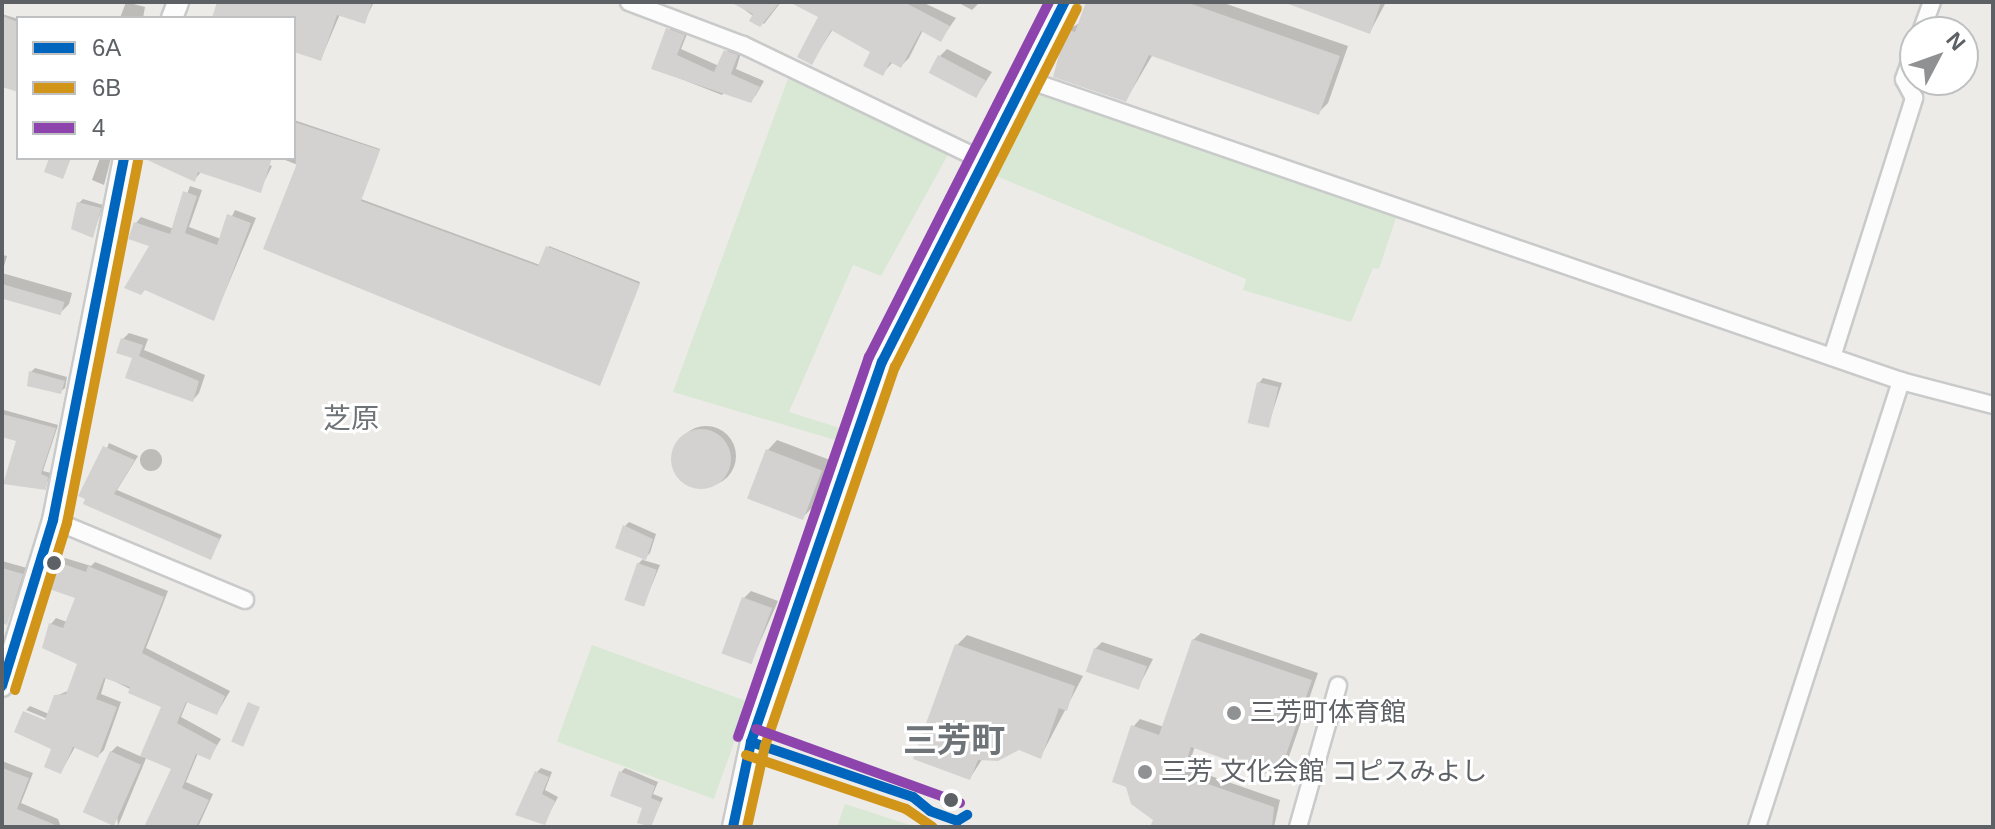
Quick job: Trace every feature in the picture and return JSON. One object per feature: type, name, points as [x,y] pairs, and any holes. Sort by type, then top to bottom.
[{"type":"street","points":[[629,2],[743,45],[984,161]]},
{"type":"street","points":[[733,827],[751,742],[882,362],[1065,2]]},
{"type":"street","points":[[1025,79],[1901,381],[1993,405]]},
{"type":"street","points":[[1832,357],[1913,96]]},
{"type":"street","points":[[2,686],[53,520],[124,160]]},
{"type":"street","points":[[1757,827],[1901,381]]},
{"type":"street","points":[[53,520],[245,600]]},
{"type":"street","points":[[1298,827],[1338,686]]},
{"type":"green space","points":[[789,76],[950,151],[881,276],[853,265],[789,412],[846,430],[842,442],[673,392]]},
{"type":"green space","points":[[1034,88],[1398,212],[1379,269],[1373,268],[1351,322],[1243,290],[1246,279],[991,174]]},
{"type":"green space","points":[[592,645],[749,702],[714,799],[557,742]]},
{"type":"green space","points":[[845,804],[916,827],[837,827]]},
{"type":"building","points":[[217,2],[372,2],[365,24],[337,15],[321,61],[296,53],[296,16],[213,16]]},
{"type":"building","points":[[730,2],[780,2],[760,27],[749,21],[753,14]]},
{"type":"building","points":[[789,2],[904,2],[950,26],[941,42],[921,31],[901,68],[890,62],[883,76],[863,66],[870,52],[831,30],[812,65],[797,57],[818,17]]},
{"type":"building","points":[[1086,2],[1186,2],[1340,56],[1319,115],[1149,55],[1126,102],[1053,77],[1066,29],[1075,32]]},
{"type":"building","points":[[1283,2],[1381,2],[1370,34]]},
{"type":"building","points":[[2,16],[16,21],[16,91],[2,87]]},
{"type":"building","points":[[666,28],[685,35],[677,55],[714,72],[724,50],[738,55],[731,74],[760,87],[751,103],[651,69]]},
{"type":"building","points":[[938,55],[986,80],[976,98],[929,73]]},
{"type":"building","points":[[296,123],[380,150],[361,201],[538,266],[546,246],[640,284],[600,386],[263,249],[296,166]]},
{"type":"building","points":[[48,160],[70,160],[63,179],[44,172]]},
{"type":"building","points":[[147,160],[271,160],[261,193],[198,172],[195,182]]},
{"type":"building","points":[[183,191],[197,196],[185,233],[217,245],[227,214],[251,223],[214,321],[145,290],[141,295],[124,288],[149,246],[128,239],[134,222],[170,234]]},
{"type":"building","points":[[77,202],[101,208],[93,238],[71,229]]},
{"type":"building","points":[[2,284],[64,302],[61,315],[2,299]]},
{"type":"building","points":[[121,338],[143,345],[139,356],[199,381],[193,402],[125,378],[132,358],[116,353]]},
{"type":"building","points":[[29,371],[65,381],[61,394],[27,386]]},
{"type":"building","points":[[1257,382],[1278,387],[1269,428],[1248,423]]},
{"type":"building","points":[[2,414],[56,428],[41,474],[48,477],[46,490],[3,484],[16,441],[2,437]]},
{"type":"building","points":[[701,429],[722,438],[731,459],[722,480],[701,489],[680,480],[671,459],[680,438]]},
{"type":"building","points":[[103,446],[135,460],[114,494],[220,539],[211,560],[83,504],[85,499],[78,496]]},
{"type":"building","points":[[766,449],[822,471],[803,520],[747,498]]},
{"type":"building","points":[[623,525],[653,539],[646,560],[615,548]]},
{"type":"building","points":[[58,562],[86,572],[88,566],[164,597],[142,653],[225,696],[217,715],[186,702],[177,723],[217,745],[210,760],[196,754],[182,788],[209,800],[196,827],[144,827],[171,769],[140,756],[161,707],[128,693],[130,687],[104,678],[96,699],[117,707],[98,758],[73,747],[61,774],[44,767],[51,749],[14,732],[23,711],[45,720],[54,695],[66,694],[77,664],[42,648],[49,623],[63,628],[75,598],[49,589]]},
{"type":"building","points":[[637,563],[657,570],[644,607],[624,600]]},
{"type":"building","points":[[2,568],[23,574],[7,625],[2,623]]},
{"type":"building","points":[[742,597],[772,608],[752,664],[721,653]]},
{"type":"building","name":"三芳町体育館","points":[[1192,639],[1312,680],[1278,778],[1191,747],[1182,775],[1274,807],[1272,827],[1150,827],[1153,820],[1131,804],[1126,787],[1112,782],[1131,725],[1159,735]]},
{"type":"building","points":[[955,644],[1075,686],[1067,711],[1059,708],[1041,759],[1019,750],[998,761],[978,760],[970,780],[913,759]]},
{"type":"building","points":[[1094,648],[1147,666],[1139,690],[1086,672]]},
{"type":"building","points":[[248,702],[260,707],[243,747],[231,742]]},
{"type":"building","points":[[110,751],[141,765],[114,826],[83,812]]},
{"type":"building","points":[[2,768],[29,778],[17,809],[60,827],[2,827]]},
{"type":"building","points":[[535,771],[549,777],[542,794],[555,801],[545,825],[515,815]]},
{"type":"building","points":[[619,771],[655,786],[651,798],[661,802],[651,827],[637,823],[642,808],[610,796]]},
{"type":"transit line","name":"4","points":[[738,737],[869,357],[1049,2]]},
{"type":"transit line","name":"6A","points":[[733,827],[751,742],[882,362],[1065,2]]},
{"type":"transit line","name":"6B","points":[[747,827],[765,746],[895,367],[1077,8]]},
{"type":"transit line","name":"6A","points":[[2,686],[53,520],[124,160]]},
{"type":"transit line","name":"6B","points":[[15,690],[67,523],[138,161]]},
{"type":"transit line","name":"4","points":[[756,729],[960,803]]},
{"type":"transit line","name":"6A","points":[[751,742],[913,797],[930,811],[957,821],[967,815]]},
{"type":"transit line","name":"6B","points":[[746,755],[906,809],[933,827]]},
{"type":"place","name":"三芳町体育館","points":[[1234,713]]},
{"type":"place","name":"三芳 文化会館 コピスみよし","points":[[1145,772]]},
{"type":"district","name":"芝原","points":[[351,419]]},
{"type":"district","name":"三芳町","points":[[954,741]]}]
